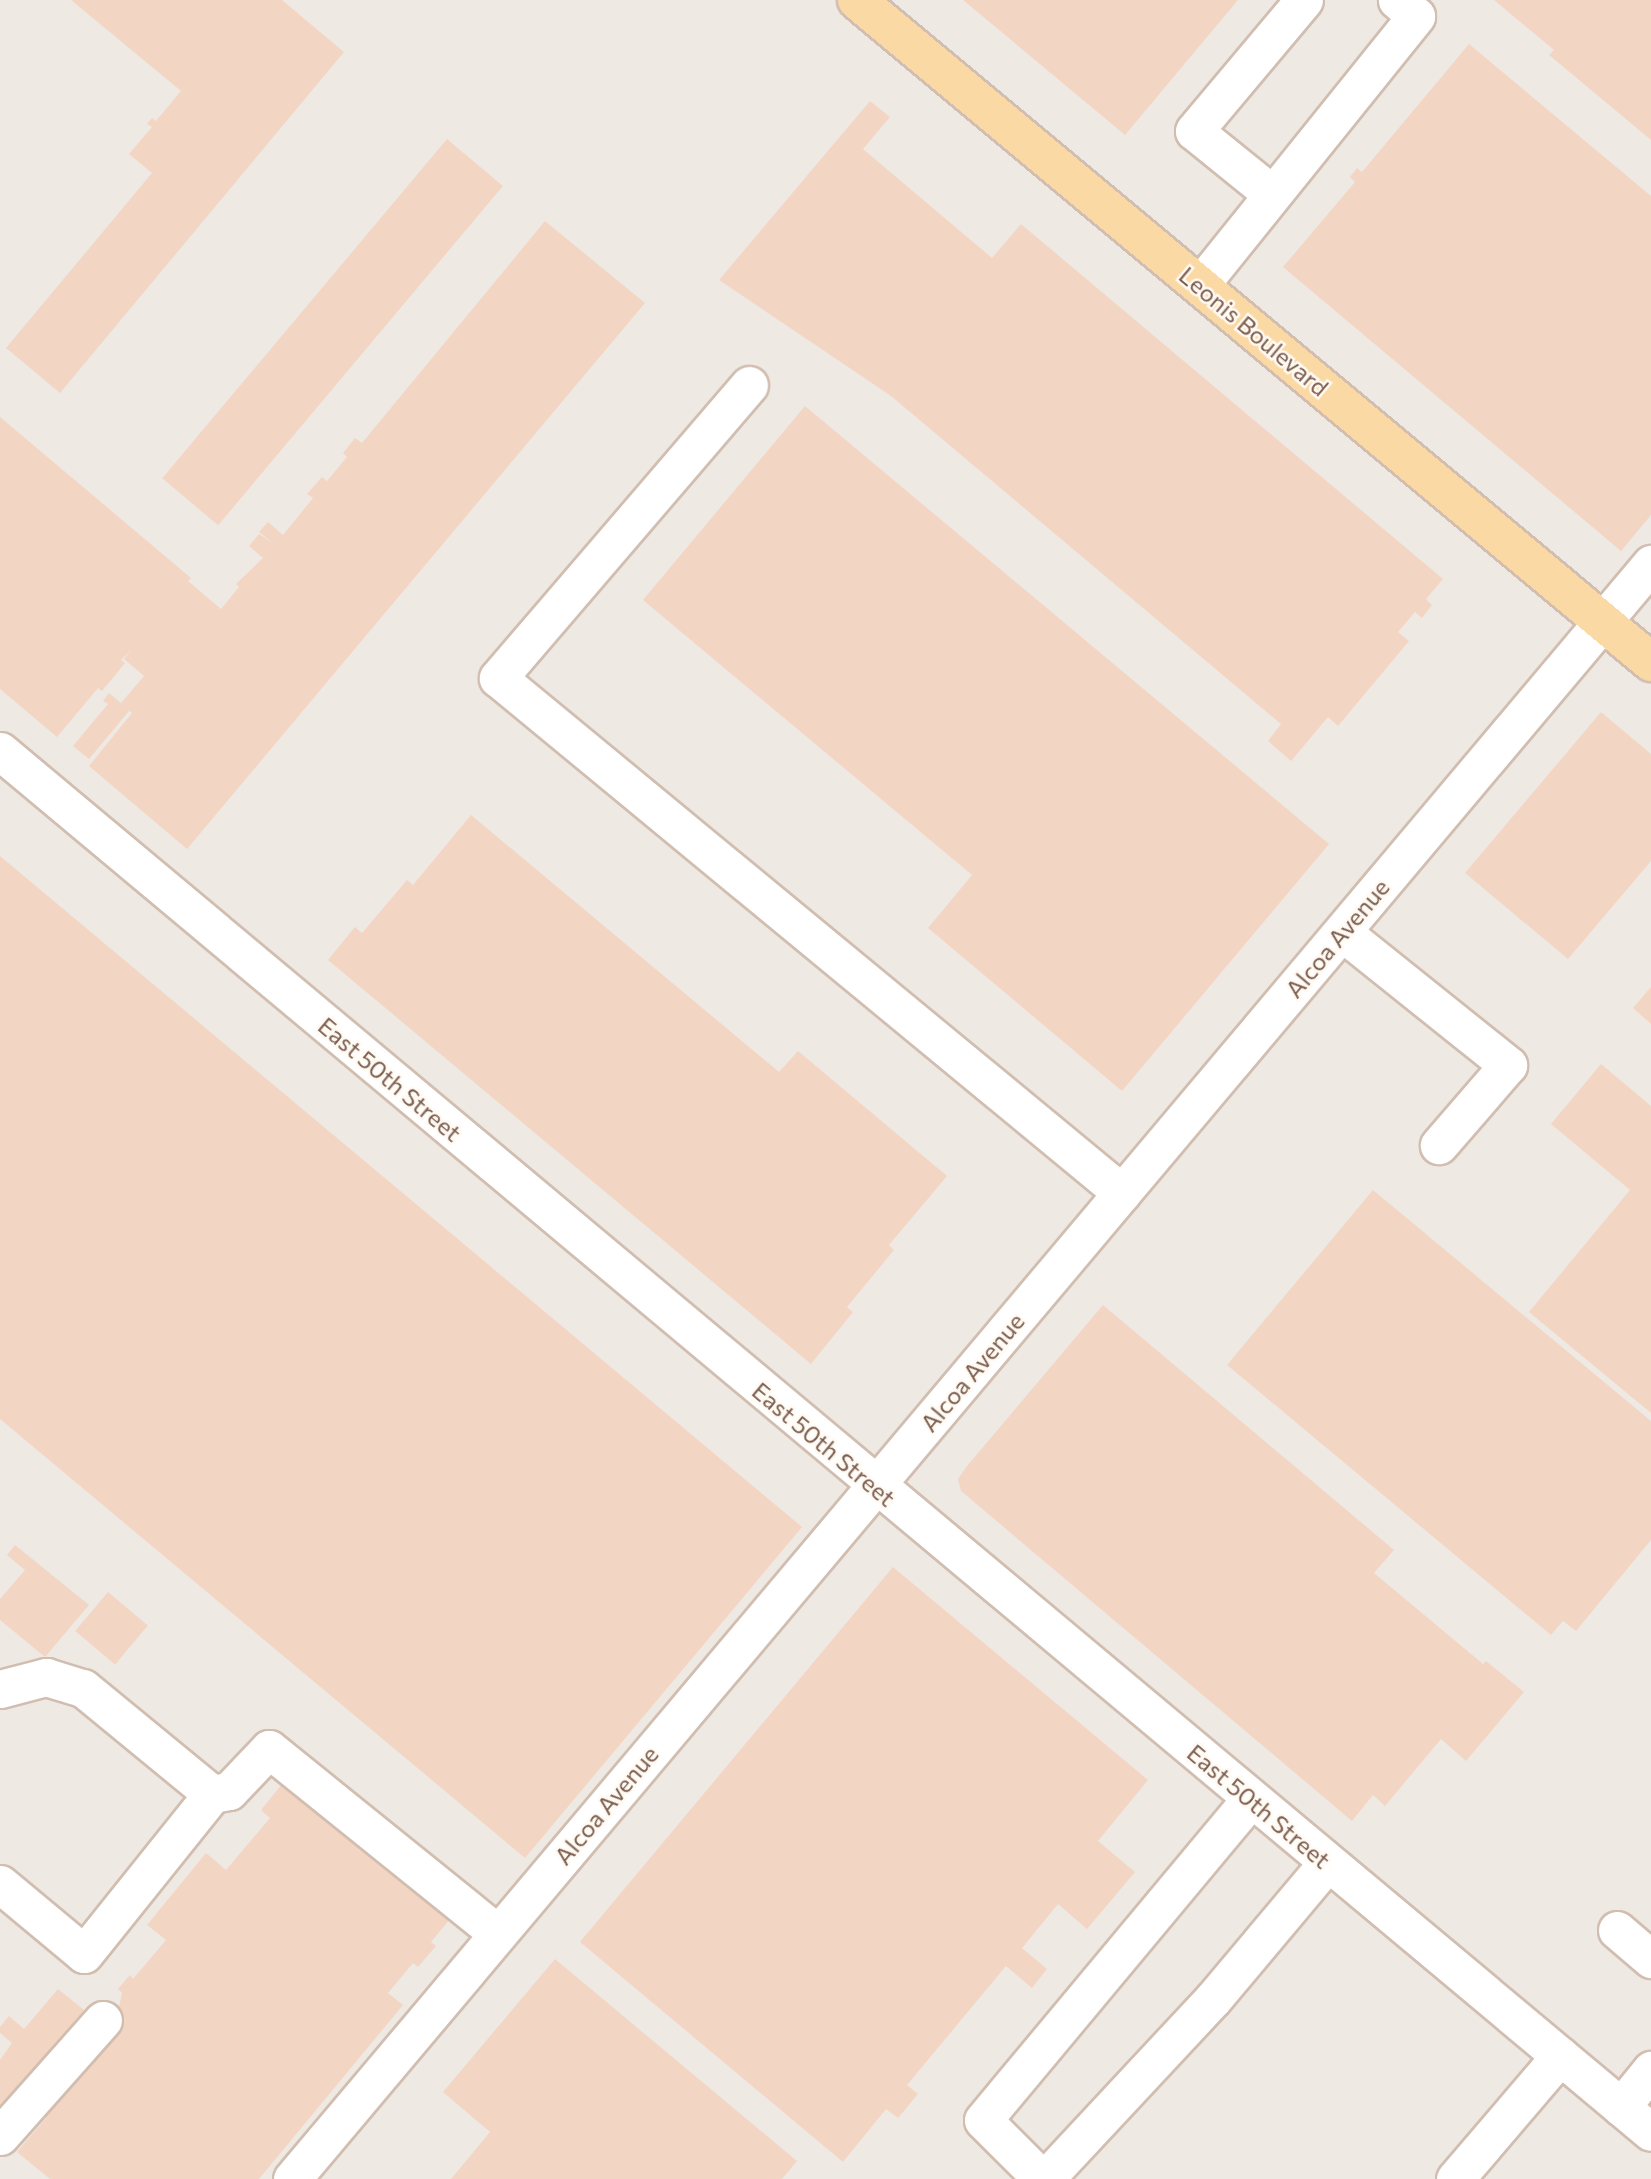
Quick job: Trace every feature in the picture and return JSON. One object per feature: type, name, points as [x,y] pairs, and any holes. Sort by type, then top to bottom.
[{"type":"main road","name":"Leonis Boulevard","points":[[857,0],[1651,662]]},
{"type":"street","points":[[1272,194],[1194,131],[1304,0]]},
{"type":"street","points":[[1200,285],[1416,16],[1396,0]]},
{"type":"street","points":[[749,385],[498,678],[1122,1193]]},
{"type":"street","name":"Alcoa Avenue","points":[[292,2179],[1651,564]]},
{"type":"street","name":"East 50th Street","points":[[0,751],[875,1487],[1651,2132]]},
{"type":"street","points":[[1342,932],[1508,1065],[1439,1145]]},
{"type":"street","points":[[0,1689],[46,1677],[83,1688],[212,1794]]},
{"type":"street","points":[[0,1884],[84,1954],[212,1794],[229,1791],[269,1749],[498,1934]]},
{"type":"street","points":[[1250,1799],[983,2120],[1044,2179],[1213,1999],[1328,1863]]},
{"type":"street","points":[[1617,1930],[1651,1959]]},
{"type":"street","points":[[0,2136],[103,2020]]},
{"type":"street","points":[[1455,2179],[1560,2056]]},
{"type":"street","points":[[1621,2107],[1651,2070]]},
{"type":"shaded area","points":[[0,0],[1651,0],[1651,2179],[0,2179]]},
{"type":"building","points":[[71,0],[282,0],[344,52],[60,393],[6,348],[152,173],[129,154],[152,127],[147,124],[152,118],[156,121],[181,91]]},
{"type":"building","points":[[963,0],[1238,0],[1125,135]]},
{"type":"building","points":[[1494,0],[1651,0],[1651,140],[1549,55],[1554,50]]},
{"type":"building","points":[[1469,44],[1651,196],[1651,515],[1621,551],[1283,267],[1355,182],[1350,177],[1357,168],[1362,172]]},
{"type":"building","points":[[870,101],[890,117],[863,149],[992,258],[1021,224],[1443,579],[1426,599],[1432,605],[1422,618],[1415,612],[1398,632],[1409,641],[1338,726],[1328,717],[1291,761],[1268,741],[1281,724],[891,396],[719,280]]},
{"type":"building","points":[[447,139],[503,186],[218,525],[162,478]]},
{"type":"building","points":[[545,221],[645,303],[187,849],[89,766],[132,713],[129,711],[89,759],[73,746],[108,704],[103,701],[109,693],[121,703],[144,676],[124,659],[131,650],[121,660],[125,663],[102,691],[98,688],[57,737],[0,689],[0,417],[191,578],[188,581],[221,609],[239,587],[236,584],[263,558],[249,546],[259,534],[274,544],[259,532],[268,522],[283,535],[313,498],[307,494],[322,477],[327,481],[347,457],[343,453],[355,438],[362,443]]},
{"type":"building","points":[[805,406],[1329,844],[1122,1091],[928,928],[972,875],[643,600]]},
{"type":"building","points":[[1601,712],[1651,754],[1651,861],[1568,959],[1465,873]]},
{"type":"building","points":[[471,815],[779,1072],[798,1051],[947,1176],[889,1245],[894,1250],[847,1307],[853,1312],[811,1364],[328,960],[355,927],[362,933],[407,880],[413,885]]},
{"type":"building","points":[[0,856],[802,1527],[525,1858],[0,1419]]},
{"type":"building","points":[[1651,987],[1651,1024],[1633,1008]]},
{"type":"building","points":[[1601,1064],[1651,1106],[1651,1413],[1529,1312],[1630,1190],[1551,1124]]},
{"type":"building","points":[[1373,1190],[1651,1421],[1651,1540],[1576,1631],[1563,1621],[1551,1635],[1227,1365]]},
{"type":"building","points":[[1103,1305],[1394,1550],[1374,1573],[1483,1664],[1486,1661],[1524,1692],[1466,1761],[1441,1739],[1385,1806],[1373,1795],[1352,1821],[961,1491],[958,1479],[967,1466]]},
{"type":"building","points":[[15,1545],[89,1605],[45,1657],[0,1620],[0,1599],[25,1570],[7,1555]]},
{"type":"building","points":[[893,1567],[1148,1780],[1098,1841],[1135,1872],[1087,1929],[1058,1904],[1022,1948],[1047,1969],[1032,1988],[1006,1966],[907,2085],[918,2094],[898,2118],[886,2109],[843,2162],[580,1942]]},
{"type":"building","points":[[108,1592],[148,1625],[115,1664],[75,1631]]},
{"type":"building","points":[[286,1779],[455,1913],[431,1942],[436,1946],[418,1967],[413,1963],[388,1993],[403,2005],[259,2179],[50,2179],[17,2152],[46,2118],[39,2112],[65,2081],[71,2087],[92,2061],[86,2056],[118,2011],[122,1993],[118,1989],[130,1975],[133,1979],[166,1940],[147,1925],[206,1853],[226,1870],[270,1818],[261,1810]]},
{"type":"building","points":[[555,1959],[797,2161],[782,2179],[451,2179],[490,2132],[443,2092]]},
{"type":"building","points":[[58,1989],[84,2010],[16,2108],[6,2100],[0,2107],[0,2060],[12,2043],[0,2033],[0,2027],[9,2016],[24,2029]]}]
